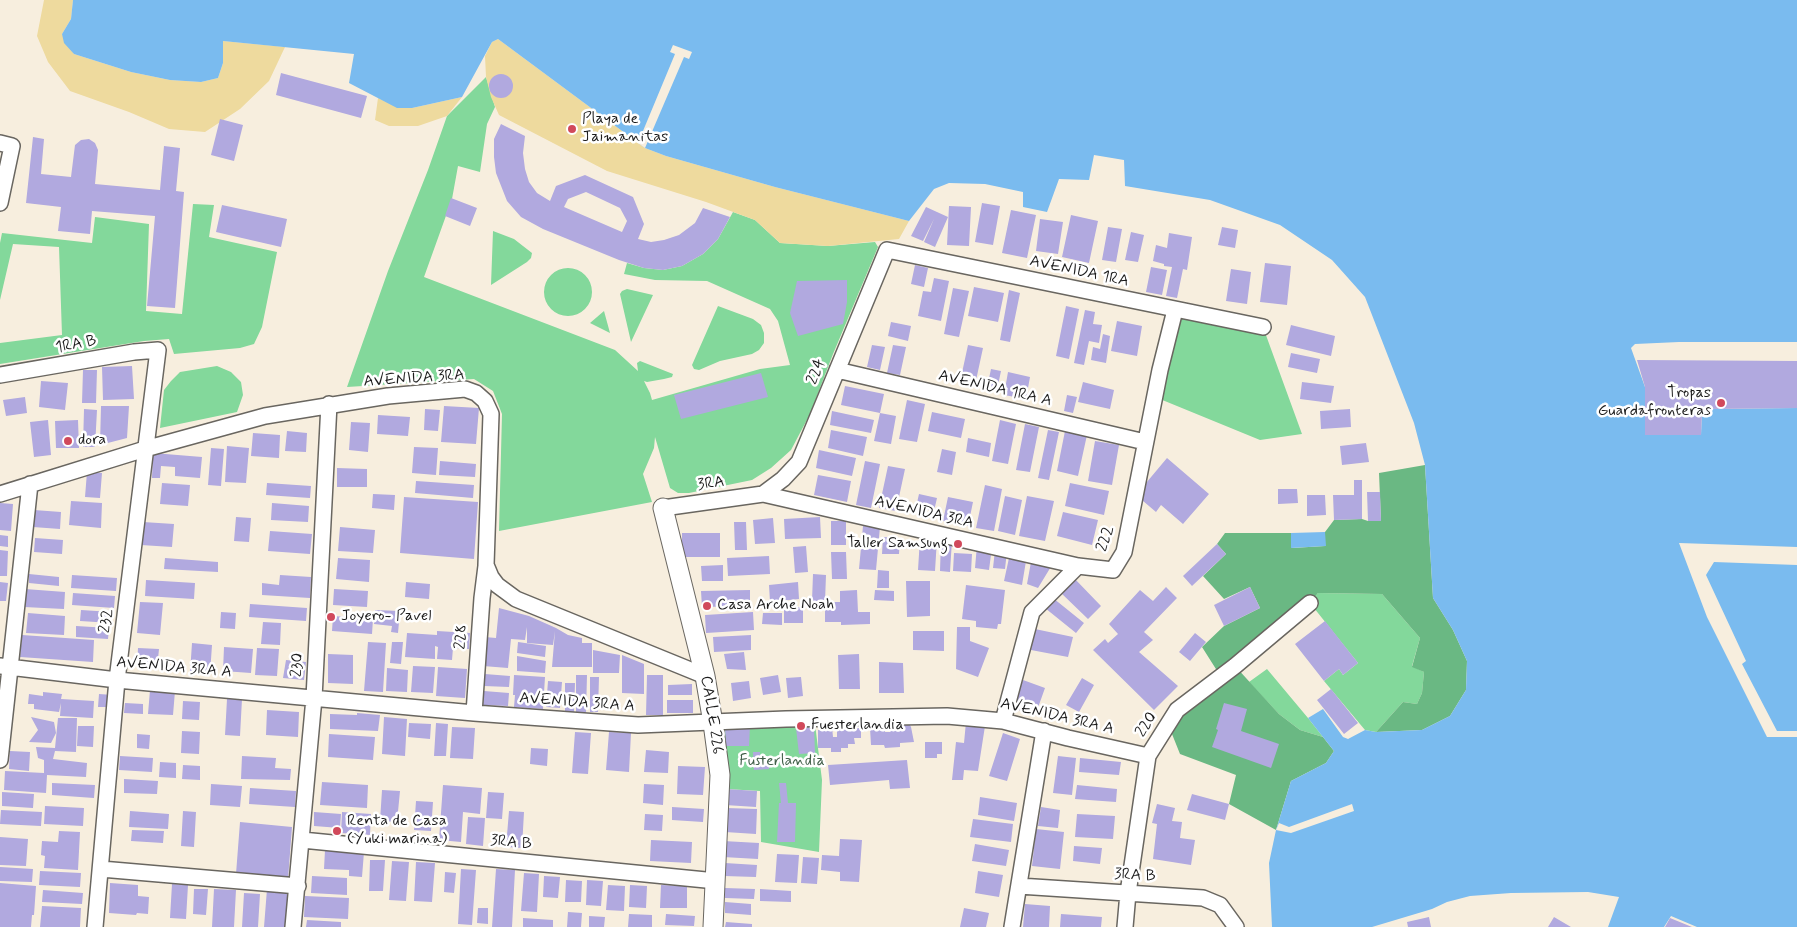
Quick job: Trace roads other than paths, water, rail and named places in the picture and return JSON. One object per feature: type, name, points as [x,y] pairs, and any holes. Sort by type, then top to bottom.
[{"type":"street","points":[[0,203],[6,145]]},
{"type":"street","name":"AVENIDA 1RA","points":[[888,250],[1264,327]]},
{"type":"street","name":"224","points":[[763,494],[783,479],[799,462],[888,250]]},
{"type":"street","name":"222","points":[[1003,720],[1032,612],[1078,566],[1113,570],[1124,552],[1145,442],[1175,310]]},
{"type":"street","name":"1RA B","points":[[0,376],[134,352],[158,350]]},
{"type":"street","name":"232","points":[[95,927],[117,680],[158,350]]},
{"type":"street","name":"AVENIDA 1RA A","points":[[837,370],[1145,442]]},
{"type":"street","name":"AVENIDA 3RA","points":[[0,494],[145,449],[264,416],[388,396],[465,389],[476,393],[485,401],[491,414],[486,565]]},
{"type":"street","name":"230","points":[[294,927],[314,698],[329,404]]},
{"type":"street","points":[[0,760],[5,667],[30,484]]},
{"type":"street","name":"AVENIDA 3RA","points":[[763,494],[1078,566]]},
{"type":"street","name":"3RA","points":[[663,508],[763,494]]},
{"type":"street","name":"CALLE 226","points":[[663,508],[705,676],[720,775],[713,927]]},
{"type":"street","points":[[486,565],[497,585],[516,599],[705,676]]},
{"type":"street","name":"228","points":[[474,712],[486,565]]},
{"type":"street","name":"220","points":[[1125,927],[1128,893],[1148,756],[1177,710],[1235,666],[1310,603]]},
{"type":"street","name":"AVENIDA 3RA A","points":[[5,667],[117,680],[638,726],[786,718],[947,716],[1003,720],[1068,738],[1148,756]]},
{"type":"street","points":[[1012,927],[1044,731]]},
{"type":"street","name":"3RA B","points":[[302,840],[716,881]]},
{"type":"street","points":[[100,869],[298,886]]},
{"type":"street","name":"3RA B","points":[[1019,886],[1203,898],[1220,905],[1236,927]]},
{"type":"water","points":[[73,0],[1797,0],[1797,342],[1679,342],[1635,344],[1631,348],[1645,387],[1645,435],[1701,435],[1702,411],[1706,409],[1797,408],[1797,927],[1697,927],[1671,916],[1664,927],[1608,927],[1619,897],[1588,892],[1511,893],[1470,896],[1372,927],[1272,927],[1269,863],[1276,830],[1291,781],[1326,763],[1334,751],[1308,718],[1323,709],[1343,737],[1348,739],[1365,730],[1376,732],[1422,730],[1450,716],[1466,690],[1467,661],[1453,630],[1433,598],[1425,465],[1414,423],[1365,297],[1332,260],[1280,225],[1210,200],[1125,186],[1124,160],[1094,155],[1089,180],[1059,179],[1047,212],[1023,207],[1023,192],[985,184],[949,183],[934,189],[909,221],[775,187],[666,156],[645,148],[498,39],[492,42],[462,97],[412,108],[397,108],[349,83],[354,54],[223,41],[223,63],[218,78],[201,82],[170,80],[131,72],[74,54],[64,43],[62,34],[71,19]]},
{"type":"water","points":[[1325,532],[1326,546],[1291,548],[1291,533]]},
{"type":"place","name":"Playa de Jaimanitas","points":[[572,129]]},
{"type":"place","name":"Tropas Guardafronteras","points":[[1721,403]]},
{"type":"place","name":"dora","points":[[68,441]]},
{"type":"place","name":"Taller Samsung","points":[[958,544]]},
{"type":"place","name":"Casa Arche Noah","points":[[707,606]]},
{"type":"place","name":"Joyero- Pavel","points":[[331,617]]},
{"type":"place","name":"Fuesterlandia","points":[[801,726]]},
{"type":"place","name":"Renta de Casa (Yuki marina)","points":[[337,831]]},
{"type":"park label","name":"Fusterlandia","points":[[782,762]]}]
